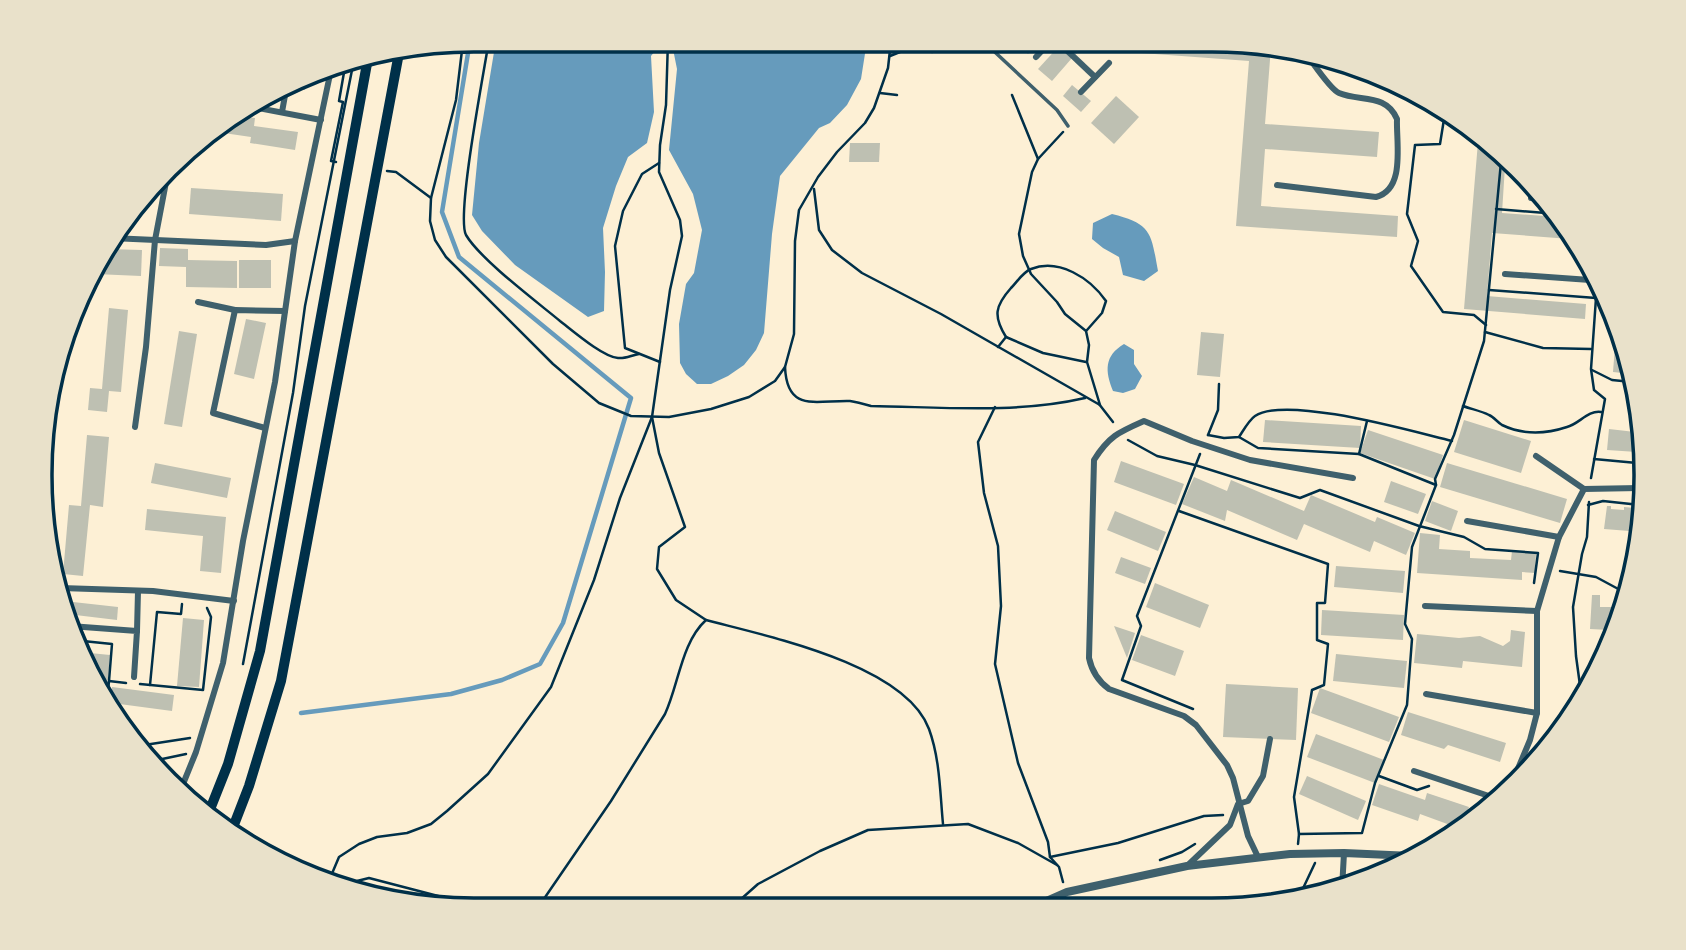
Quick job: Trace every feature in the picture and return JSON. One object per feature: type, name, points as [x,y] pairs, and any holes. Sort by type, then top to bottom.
[{"type":"main road","points":[[235,822],[281,681],[398,60]]},
{"type":"main road","points":[[212,805],[232,753],[260,652],[366,67]]},
{"type":"street","points":[[1036,57],[1041,52]]},
{"type":"street","points":[[1069,52],[1096,77]]},
{"type":"street","points":[[1081,92],[1109,63]]},
{"type":"street","points":[[1278,185],[1376,197],[1390,190],[1396,176],[1397,119],[1394,112],[1378,100],[1338,92],[1316,66]]},
{"type":"street","points":[[183,781],[223,663],[295,242],[329,79]]},
{"type":"street","points":[[282,112],[285,98]]},
{"type":"street","points":[[264,109],[321,120]]},
{"type":"street","points":[[135,427],[146,347],[155,240],[165,188]]},
{"type":"street","points":[[125,239],[266,245],[295,242]]},
{"type":"street","points":[[1505,274],[1585,280]]},
{"type":"street","points":[[198,302],[235,310],[285,311]]},
{"type":"street","points":[[235,310],[213,413],[265,428]]},
{"type":"street","points":[[1258,857],[1248,836],[1227,765],[1196,725],[1184,716],[1109,688],[1101,683],[1091,667],[1089,658],[1094,460],[1104,444],[1117,433],[1144,421],[1203,445],[1250,460],[1353,478]]},
{"type":"street","points":[[1536,456],[1587,489],[1634,488]]},
{"type":"street","points":[[1521,762],[1537,713],[1537,611],[1559,537],[1587,489]]},
{"type":"street","points":[[1467,521],[1559,537]]},
{"type":"street","points":[[68,588],[138,590],[234,601]]},
{"type":"street","points":[[134,677],[138,590]]},
{"type":"street","points":[[1425,606],[1537,611]]},
{"type":"street","points":[[81,627],[137,631]]},
{"type":"street","points":[[1426,694],[1537,713]]},
{"type":"street","points":[[1238,804],[1248,801],[1263,776],[1270,739]]},
{"type":"street","points":[[1414,771],[1487,795]]},
{"type":"street","points":[[1186,866],[1230,825],[1238,804]]},
{"type":"street","points":[[1343,876],[1344,853]]},
{"type":"street","points":[[1053,898],[1067,892],[1186,866],[1258,857],[1344,853],[1395,855]]},
{"type":"lane","points":[[995,52],[1057,110],[1068,126]]},
{"type":"path","points":[[462,52],[456,100],[431,198],[430,221],[435,240],[446,257],[553,364],[598,404],[631,416],[652,417],[692,414],[741,401],[775,381],[785,367]]},
{"type":"path","points":[[487,52],[463,209],[465,232],[474,246],[578,334],[612,357],[621,359],[639,354]]},
{"type":"path","points":[[332,872],[339,857],[359,844],[377,837],[407,833],[431,824],[447,811],[488,774],[551,687],[594,580],[620,498],[652,417],[670,290],[682,236],[680,220],[659,172],[666,105],[667,52]]},
{"type":"path","points":[[890,52],[880,93],[865,123],[818,177],[799,211],[795,241],[794,334],[785,367],[789,391],[803,401],[853,401],[871,406],[1054,405],[1087,397]]},
{"type":"path","points":[[890,55],[900,52]]},
{"type":"path","points":[[242,669],[293,393],[306,306],[352,71]]},
{"type":"path","points":[[880,93],[897,95]]},
{"type":"path","points":[[1012,95],[1038,159]]},
{"type":"path","points":[[1443,122],[1440,144],[1415,145],[1407,214],[1418,241],[1411,266],[1443,312],[1474,315],[1486,326]]},
{"type":"path","points":[[1068,126],[1038,159],[1031,172],[1019,234],[1028,270],[1065,314],[1086,331],[1089,345],[1087,362],[1099,404]]},
{"type":"path","points":[[659,163],[642,174],[623,211],[615,246],[625,348],[661,362]]},
{"type":"path","points":[[1299,834],[1362,833],[1378,776],[1407,705],[1412,639],[1405,624],[1412,547],[1474,376],[1485,331],[1500,166]]},
{"type":"path","points":[[396,172],[431,198]]},
{"type":"path","points":[[813,187],[820,230],[832,250],[862,272],[1099,404],[1113,422]]},
{"type":"path","points":[[1496,209],[1542,213]]},
{"type":"path","points":[[1086,331],[1102,313],[1106,301],[1097,288],[1076,274],[1050,265],[1028,270],[1003,298],[997,311],[999,326],[1006,337],[1043,353],[1087,362]]},
{"type":"path","points":[[1489,290],[1594,298]]},
{"type":"path","points":[[1580,681],[1573,607],[1587,537],[1587,489],[1605,399],[1594,390],[1591,369],[1595,301]]},
{"type":"path","points":[[1485,331],[1543,348],[1591,349]]},
{"type":"path","points":[[998,346],[1006,337]]},
{"type":"path","points":[[1591,369],[1612,380],[1622,381]]},
{"type":"path","points":[[1122,680],[1141,626],[1137,616],[1218,410],[1219,384]]},
{"type":"path","points":[[1463,406],[1492,416],[1499,424],[1530,433],[1563,429],[1579,423],[1582,418],[1596,411],[1602,412]]},
{"type":"path","points":[[995,407],[978,442],[984,493],[998,546],[1001,606],[995,664],[1018,763],[1048,842],[1050,857],[1059,867],[1063,882]]},
{"type":"path","points":[[1239,437],[1255,416],[1300,409],[1452,441]]},
{"type":"path","points":[[652,417],[659,453],[685,527],[659,547],[657,569],[676,600],[705,620],[845,661],[885,682],[909,699],[928,727],[938,770],[943,824]]},
{"type":"path","points":[[1359,454],[1367,421]]},
{"type":"path","points":[[1117,433],[1157,456],[1300,498],[1320,490],[1419,526],[1464,537],[1485,549],[1538,553],[1534,585]]},
{"type":"path","points":[[1208,435],[1239,437],[1258,448],[1359,454],[1436,485]]},
{"type":"path","points":[[1594,458],[1634,463]]},
{"type":"path","points":[[1588,505],[1603,501],[1633,504]]},
{"type":"path","points":[[1178,511],[1328,565],[1325,603],[1317,603],[1317,640],[1328,644],[1324,685],[1312,690],[1294,797],[1298,844]]},
{"type":"path","points":[[1557,570],[1596,576],[1618,588]]},
{"type":"path","points":[[150,685],[157,612],[181,614],[182,602],[190,603]]},
{"type":"path","points":[[109,681],[203,690],[211,617],[208,609],[201,604]]},
{"type":"path","points":[[545,898],[611,802],[665,714],[673,698],[695,630],[705,620]]},
{"type":"path","points":[[87,641],[113,644],[109,685]]},
{"type":"path","points":[[149,744],[195,737],[192,753],[185,763]]},
{"type":"path","points":[[162,759],[192,753]]},
{"type":"path","points":[[1378,776],[1417,790],[1428,786],[1440,790]]},
{"type":"path","points":[[1050,857],[1129,840],[1205,816],[1228,814]]},
{"type":"path","points":[[742,898],[758,884],[820,851],[868,830],[968,824],[1018,843],[1059,867]]},
{"type":"path","points":[[1304,887],[1315,863],[1323,862]]},
{"type":"path","points":[[358,881],[369,878],[438,896]]},
{"type":"water","points":[[494,52],[654,52],[651,56],[654,112],[647,143],[628,157],[603,228],[604,311],[588,317],[515,265],[482,231],[472,215],[479,143]]},
{"type":"water","points":[[674,52],[865,52],[861,79],[847,105],[830,123],[819,128],[780,176],[764,333],[756,350],[744,365],[711,384],[697,384],[686,374],[680,363],[679,324],[686,284],[694,273],[702,230],[693,194],[669,150],[677,69]]},
{"type":"water","points":[[1112,214],[1142,226],[1151,239],[1158,271],[1144,281],[1123,275],[1119,257],[1092,239],[1093,223]]},
{"type":"water","points":[[1124,344],[1134,350],[1134,364],[1142,376],[1135,389],[1123,393],[1113,391],[1108,365],[1113,354]]},
{"type":"building","points":[[1054,52],[1066,52],[1072,58],[1052,81],[1038,69]]},
{"type":"building","points":[[1128,52],[1211,52],[1270,57],[1265,124],[1379,132],[1377,157],[1265,149],[1261,206],[1398,216],[1397,237],[1236,226],[1249,61]]},
{"type":"building","points":[[1072,85],[1091,101],[1081,112],[1063,96]]},
{"type":"building","points":[[1116,96],[1139,117],[1114,144],[1091,123]]},
{"type":"building","points":[[250,117],[255,118],[254,126],[298,132],[295,150],[250,143],[251,137],[227,133]]},
{"type":"building","points":[[850,143],[880,143],[879,162],[849,162]]},
{"type":"building","points":[[1478,147],[1505,171],[1502,213],[1544,216],[1561,238],[1492,233],[1487,296],[1586,304],[1585,319],[1464,309]]},
{"type":"building","points":[[191,188],[283,194],[281,221],[189,214]]},
{"type":"building","points":[[160,248],[188,249],[188,260],[237,261],[237,288],[186,287],[186,267],[159,266]]},
{"type":"building","points":[[118,249],[142,250],[141,276],[103,274]]},
{"type":"building","points":[[239,260],[271,260],[271,288],[239,288]]},
{"type":"building","points":[[109,308],[128,310],[121,392],[109,391],[107,412],[88,410],[90,388],[102,389]]},
{"type":"building","points":[[246,319],[266,323],[254,379],[234,374]]},
{"type":"building","points":[[179,331],[197,334],[182,427],[164,424]]},
{"type":"building","points":[[1201,332],[1224,334],[1220,377],[1197,375]]},
{"type":"building","points":[[1615,351],[1621,373],[1613,372]]},
{"type":"building","points":[[1265,420],[1361,426],[1360,448],[1263,442]]},
{"type":"building","points":[[1464,420],[1531,441],[1521,473],[1454,452]]},
{"type":"building","points":[[1609,429],[1631,432],[1633,452],[1607,450]]},
{"type":"building","points":[[1368,430],[1443,455],[1435,479],[1360,453]]},
{"type":"building","points":[[87,435],[109,437],[103,507],[90,505],[83,576],[65,574],[69,505],[81,506]]},
{"type":"building","points":[[1121,461],[1184,484],[1176,505],[1114,482]]},
{"type":"building","points":[[155,463],[231,478],[227,498],[151,483]]},
{"type":"building","points":[[1447,463],[1567,499],[1560,523],[1440,487]]},
{"type":"building","points":[[1194,477],[1227,491],[1231,480],[1304,511],[1311,495],[1375,522],[1377,517],[1415,533],[1406,555],[1374,541],[1370,552],[1304,524],[1297,540],[1227,510],[1225,521],[1182,504]]},
{"type":"building","points":[[1391,481],[1426,494],[1418,514],[1384,502]]},
{"type":"building","points":[[1432,501],[1458,511],[1451,531],[1425,521]]},
{"type":"building","points":[[1607,506],[1624,510],[1624,507],[1632,508],[1630,531],[1604,529]]},
{"type":"building","points":[[147,509],[226,517],[221,573],[200,571],[203,536],[145,530]]},
{"type":"building","points":[[1115,511],[1166,532],[1158,551],[1107,530]]},
{"type":"building","points":[[1420,533],[1440,535],[1439,549],[1470,551],[1470,558],[1511,560],[1512,551],[1536,553],[1535,573],[1522,572],[1522,580],[1417,573]]},
{"type":"building","points":[[1121,557],[1151,568],[1145,584],[1115,573]]},
{"type":"building","points":[[1336,566],[1405,571],[1403,593],[1334,587]]},
{"type":"building","points":[[1155,583],[1209,605],[1200,628],[1146,607]]},
{"type":"building","points":[[1592,595],[1600,595],[1600,607],[1612,607],[1604,630],[1590,629]]},
{"type":"building","points":[[72,602],[118,607],[117,620],[77,615]]},
{"type":"building","points":[[1322,610],[1404,615],[1403,640],[1321,635]]},
{"type":"building","points":[[183,618],[204,620],[199,687],[177,686]]},
{"type":"building","points":[[1114,626],[1135,633],[1127,658]]},
{"type":"building","points":[[1511,630],[1525,632],[1522,667],[1463,661],[1462,668],[1414,663],[1417,634],[1459,638],[1480,636],[1503,646],[1510,641]]},
{"type":"building","points":[[1141,635],[1184,651],[1175,676],[1132,660]]},
{"type":"building","points":[[92,653],[110,655],[108,680],[106,680]]},
{"type":"building","points":[[1336,654],[1407,661],[1404,688],[1333,681]]},
{"type":"building","points":[[1226,684],[1298,688],[1296,740],[1223,737]]},
{"type":"building","points":[[112,687],[174,695],[172,711],[120,704]]},
{"type":"building","points":[[1320,688],[1399,717],[1389,742],[1311,713]]},
{"type":"building","points":[[1408,712],[1506,743],[1500,762],[1448,745],[1444,749],[1401,735]]},
{"type":"building","points":[[1316,734],[1384,760],[1375,783],[1307,757]]},
{"type":"building","points":[[1307,776],[1366,801],[1358,820],[1299,794]]},
{"type":"building","points":[[1379,784],[1425,800],[1427,793],[1469,807],[1448,824],[1420,814],[1418,821],[1372,805]]},
{"type":"waterway","points":[[301,713],[451,694],[502,680],[540,664],[563,623],[631,398],[459,257],[442,212],[468,52]]}]
